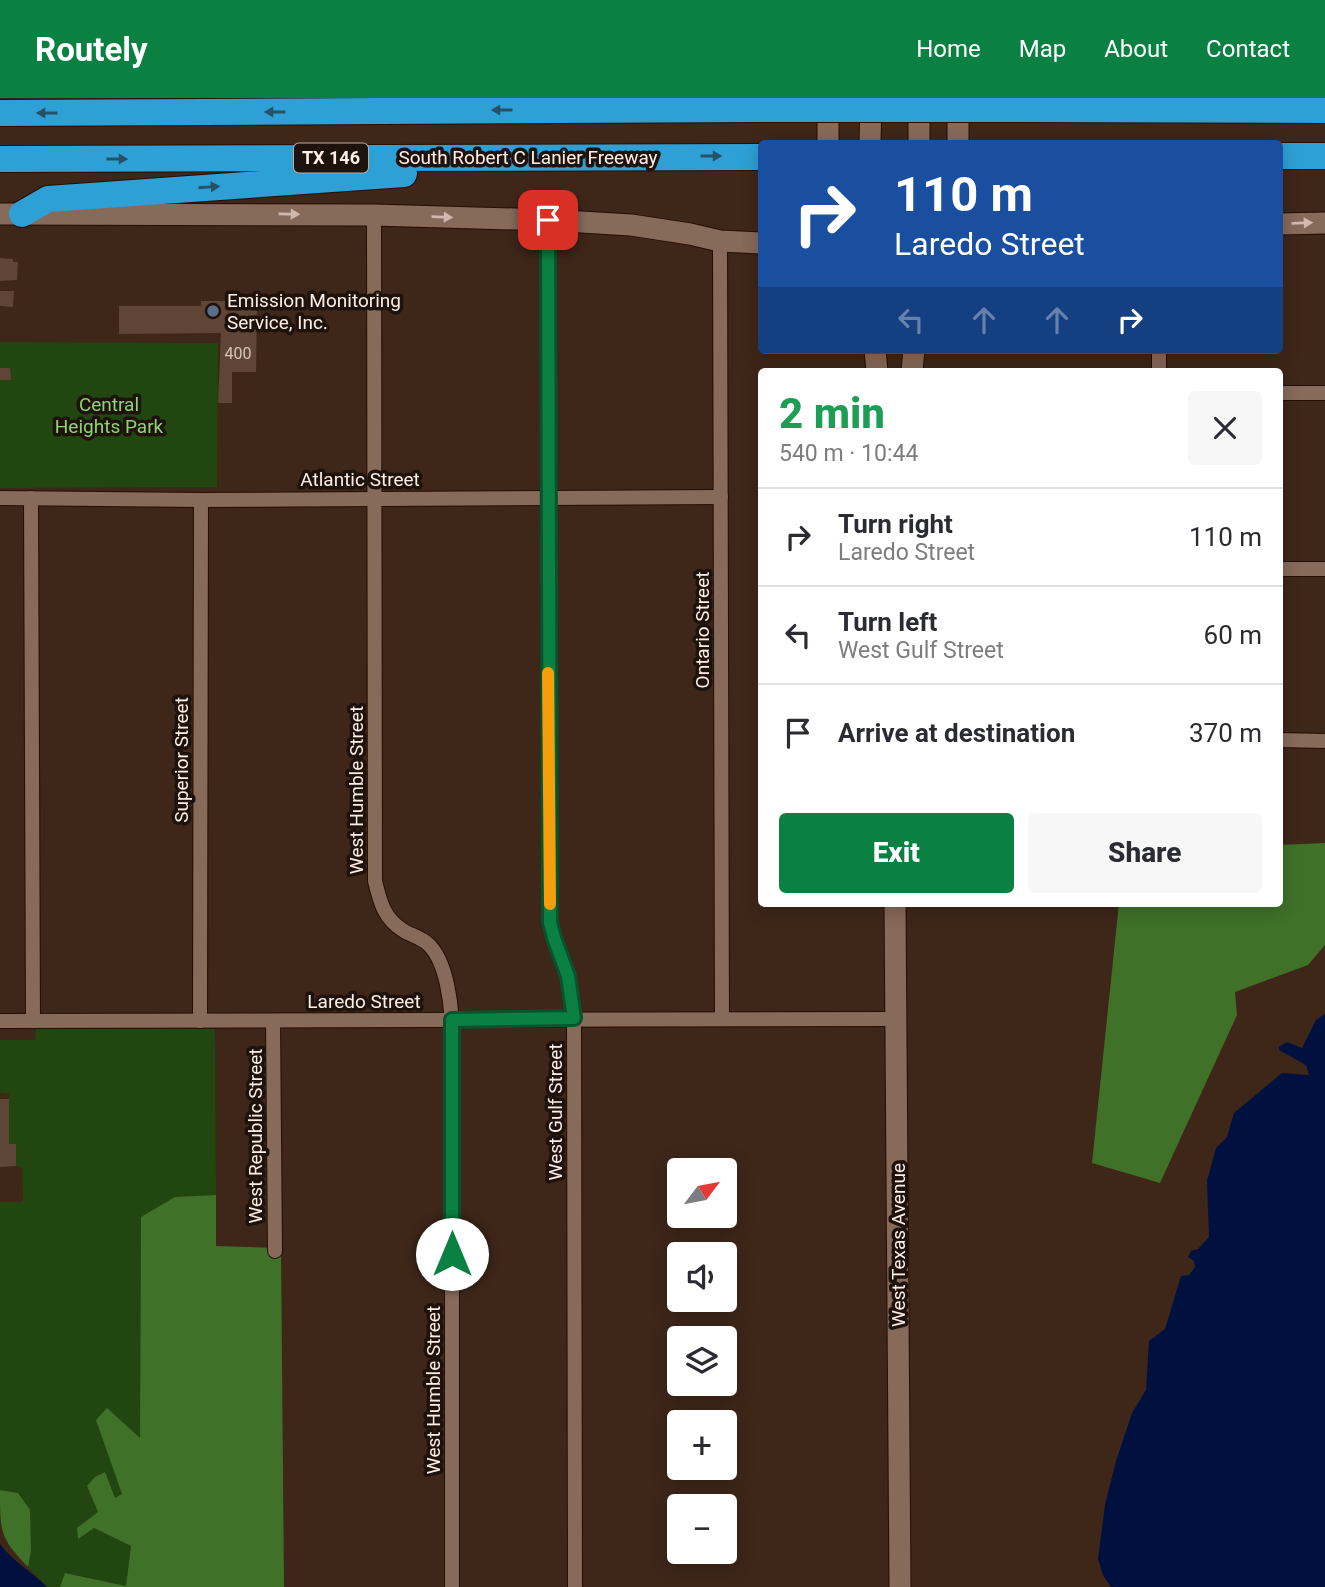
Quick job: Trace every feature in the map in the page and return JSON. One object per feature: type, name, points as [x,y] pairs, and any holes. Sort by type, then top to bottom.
[{"type":"highway","points":[[645,98],[693,109]]},
{"type":"highway","points":[[0,113],[761,109],[881,104],[998,109],[1325,110]]},
{"type":"highway","points":[[11,214],[48,199],[662,156]]},
{"type":"highway","name":"South Robert C Lanier Freeway","points":[[0,159],[758,156]]},
{"type":"highway","points":[[1283,156],[1325,156]]},
{"type":"main road","points":[[828,98],[828,140]]},
{"type":"main road","points":[[919,98],[919,140]]},
{"type":"main road","points":[[958,98],[958,140]]},
{"type":"main road","points":[[871,140],[881,104]]},
{"type":"main road","points":[[11,214],[374,215],[548,220],[631,225],[720,241],[758,243]]},
{"type":"main road","points":[[1283,225],[1325,223]]},
{"type":"main road","name":"West Texas Avenue","points":[[895,907],[900,1587]]},
{"type":"street","name":"West Humble Street","points":[[374,215],[375,881],[385,915],[400,929],[428,944],[438,958],[450,998],[452,1587]]},
{"type":"street","name":"West Gulf Street","points":[[548,220],[550,922],[568,976],[574,1018],[575,1587]]},
{"type":"street","name":"Ontario Street","points":[[720,241],[722,1018]]},
{"type":"street","points":[[1283,393],[1325,393]]},
{"type":"street","name":"Atlantic Street","points":[[0,499],[721,497]]},
{"type":"street","points":[[31,498],[33,1021]]},
{"type":"street","name":"Superior Street","points":[[200,1021],[201,500]]},
{"type":"street","points":[[1283,569],[1325,569]]},
{"type":"street","points":[[1283,740],[1325,741]]},
{"type":"street","name":"Laredo Street","points":[[0,1021],[895,1019]]},
{"type":"street","name":"West Republic Street","points":[[273,1021],[275,1251]]},
{"type":"green space","name":"Central Heights Park","points":[[0,342],[218,343],[217,487],[0,488]]},
{"type":"green space","points":[[1325,843],[1325,945],[1308,965],[1235,992],[1237,1015],[1160,1183],[1092,1163],[1119,907],[1283,907],[1283,845]]},
{"type":"green space","points":[[36,1029],[215,1029],[216,1195],[175,1197],[141,1218],[140,1439],[122,1494],[115,1499],[87,1487],[98,1512],[94,1528],[131,1546],[126,1586],[66,1573],[60,1587],[47,1587],[28,1567],[31,1551],[18,1493],[0,1490],[0,1202],[23,1202],[22,1167],[16,1166],[16,1144],[9,1144],[9,1094],[0,1093],[0,1040],[35,1040]]},
{"type":"green space","points":[[216,1195],[216,1246],[281,1248],[284,1587],[60,1587],[65,1573],[126,1586],[131,1546],[94,1528],[78,1539],[77,1528],[98,1512],[87,1486],[95,1477],[105,1472],[115,1498],[122,1494],[96,1420],[107,1408],[140,1438],[141,1217],[175,1197]]},
{"type":"green space","points":[[0,1490],[18,1493],[30,1510],[31,1551],[28,1567],[12,1549],[1,1526]]},
{"type":"water","points":[[1325,1014],[1325,1587],[1111,1587],[1103,1575],[1098,1559],[1105,1505],[1132,1413],[1146,1390],[1149,1341],[1165,1329],[1181,1276],[1189,1275],[1195,1267],[1194,1261],[1188,1257],[1191,1251],[1198,1249],[1209,1237],[1207,1181],[1216,1148],[1227,1137],[1234,1113],[1282,1073],[1309,1075],[1306,1065],[1279,1050],[1279,1047],[1287,1042],[1302,1048],[1316,1020]]},
{"type":"water","points":[[0,1544],[10,1556],[47,1587],[0,1587]]},
{"type":"building","points":[[0,258],[18,262],[17,280],[0,281]]},
{"type":"building","points":[[0,291],[14,291],[13,307],[0,306]]},
{"type":"building","points":[[201,301],[225,301],[225,306],[257,306],[256,372],[232,372],[232,403],[218,403],[221,333],[119,334],[119,306],[201,306]]},
{"type":"building","points":[[0,368],[10,368],[11,380],[0,380]]},
{"type":"building","points":[[0,1099],[9,1099],[9,1144],[16,1144],[16,1166],[0,1167]]},
{"type":"slow traffic","points":[[548,673],[550,904]]},
{"type":"place","name":"Emission Monitoring Service, Inc.","points":[[213,311]]},
{"type":"route","points":[[452,1254],[452,1020],[574,1018],[568,976],[550,922],[548,220]]}]
